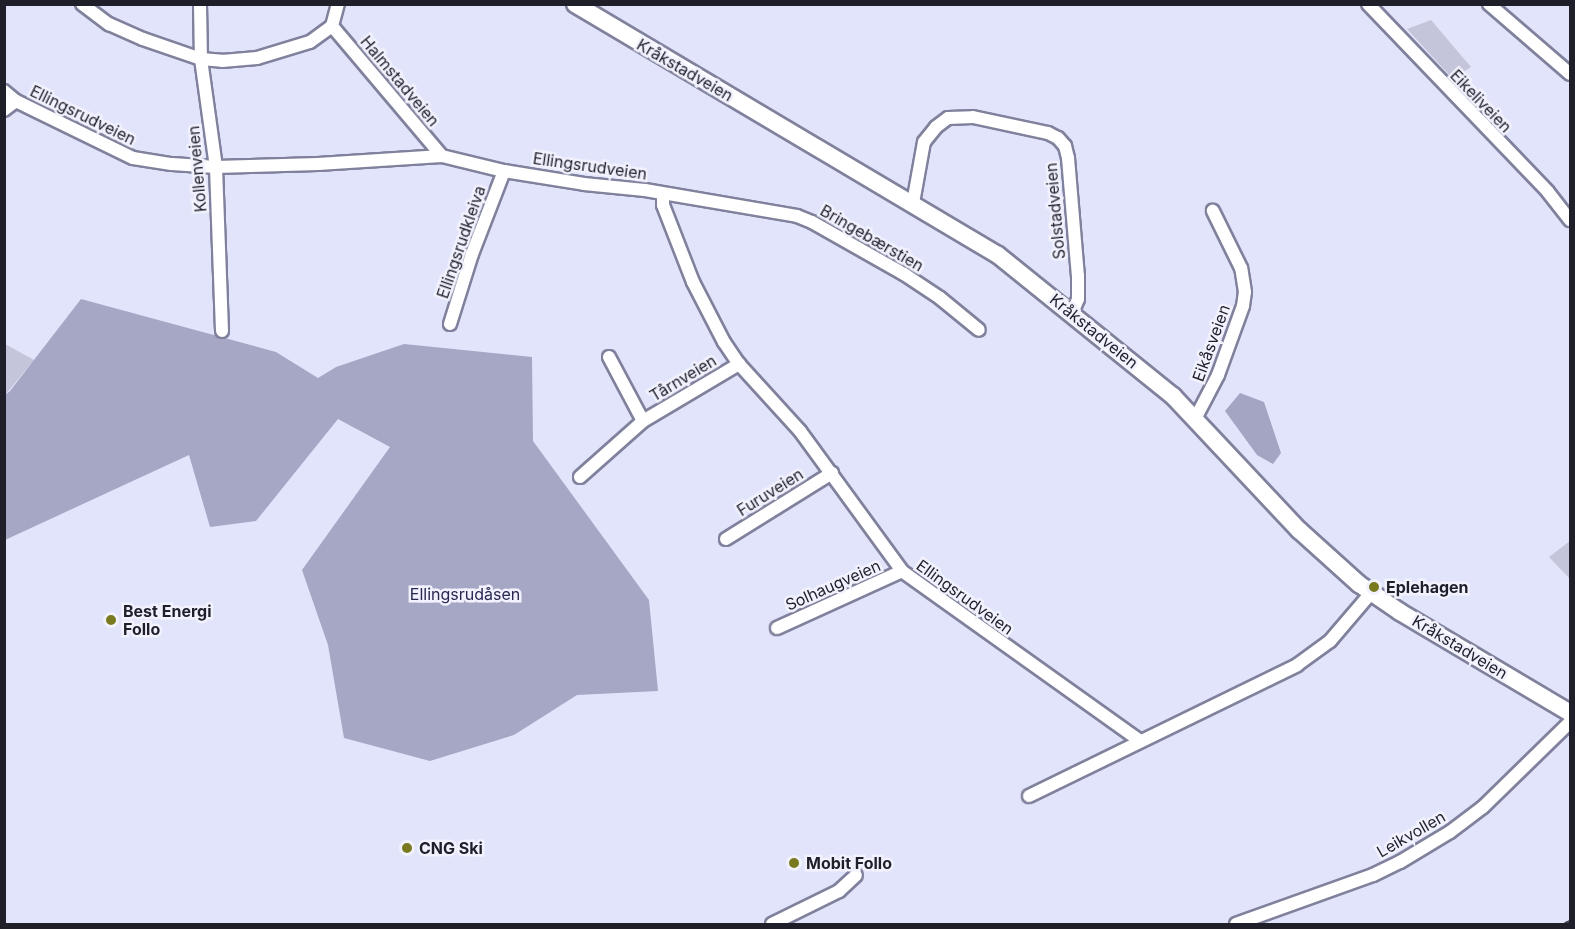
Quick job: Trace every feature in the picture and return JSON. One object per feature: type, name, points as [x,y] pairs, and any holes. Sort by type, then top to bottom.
[{"type":"main road","name":"Kråkstadveien","points":[[575,4],[998,255],[1140,367],[1195,418],[1304,535],[1371,592],[1570,713]]},
{"type":"street","points":[[82,4],[109,24],[153,43],[201,59],[238,61],[278,53],[310,42],[332,26],[338,4]]},
{"type":"street","name":"Kollenveien","points":[[200,4],[201,59],[216,167],[222,331]]},
{"type":"street","name":"Eikeliveien","points":[[1368,4],[1548,192],[1570,220]]},
{"type":"street","points":[[1489,4],[1570,74]]},
{"type":"street","name":"Halmstadveien","points":[[332,26],[442,156]]},
{"type":"street","name":"Ellingsrudveien","points":[[4,91],[16,101],[134,158],[216,167],[442,156],[504,171],[663,194],[663,205],[693,282],[724,342],[739,364],[800,431],[902,571],[964,618],[1140,741]]},
{"type":"street","points":[[4,110],[16,101]]},
{"type":"street","name":"Solstadveien","points":[[913,203],[924,142],[936,127],[948,118],[962,116],[982,118],[1048,133],[1058,138],[1065,146],[1068,158],[1078,276],[1078,299],[1072,313]]},
{"type":"street","name":"Ellingsrudkleiva","points":[[450,324],[472,254],[504,171]]},
{"type":"street","name":"Bringebærstien","points":[[663,194],[796,216],[812,222],[926,288],[979,330]]},
{"type":"street","name":"Eikåsveien","points":[[1195,418],[1218,375],[1245,292],[1241,268],[1213,211]]},
{"type":"street","name":"Tårnveien","points":[[609,357],[643,421]]},
{"type":"street","name":"Tårnveien","points":[[580,477],[643,421],[739,364]]},
{"type":"street","name":"Furuveien","points":[[726,539],[832,473]]},
{"type":"street","name":"Solhaugveien","points":[[777,628],[902,571]]},
{"type":"street","points":[[1029,796],[1297,665],[1330,641],[1371,592]]},
{"type":"street","name":"Leikvollen","points":[[1236,924],[1373,874],[1400,862],[1450,832],[1483,807],[1570,722]]},
{"type":"street","points":[[772,924],[838,891],[856,875]]},
{"type":"shaded area","points":[[1431,20],[1471,67],[1453,79],[1407,29]]},
{"type":"shaded area","points":[[5,344],[34,360],[5,395]]},
{"type":"shaded area","points":[[1240,393],[1264,402],[1281,453],[1273,464],[1257,455],[1225,411]]},
{"type":"shaded area","points":[[1570,541],[1570,579],[1549,557]]},
{"type":"green space","name":"Ellingsrudåsen","points":[[81,299],[276,352],[318,378],[336,367],[404,344],[532,357],[533,441],[649,600],[658,691],[577,695],[514,735],[430,761],[344,738],[328,645],[302,570],[390,447],[338,419],[256,521],[210,527],[189,455],[5,540],[5,395]]},
{"type":"railway","points":[[1565,924],[1570,922]]},
{"type":"place","name":"Eplehagen","points":[[1374,587]]},
{"type":"place","name":"Best Energi Follo","points":[[111,620]]},
{"type":"place","name":"CNG Ski","points":[[407,848]]},
{"type":"place","name":"Mobit Follo","points":[[794,863]]}]
